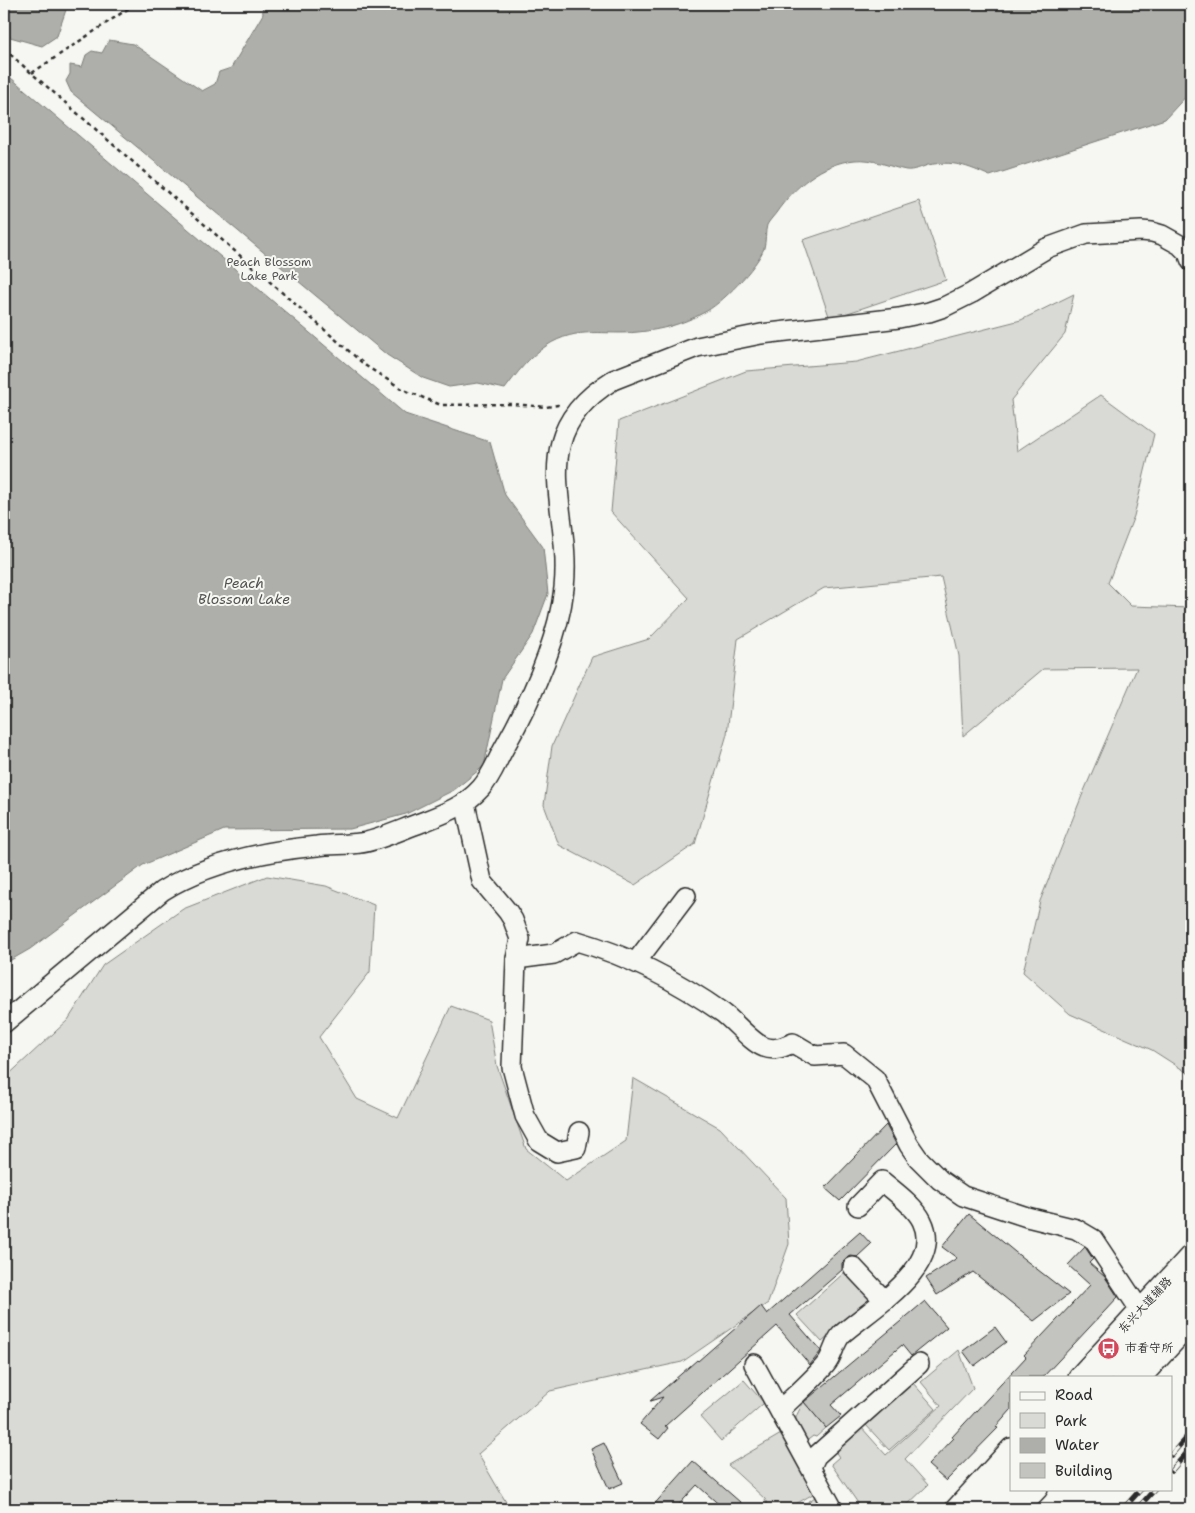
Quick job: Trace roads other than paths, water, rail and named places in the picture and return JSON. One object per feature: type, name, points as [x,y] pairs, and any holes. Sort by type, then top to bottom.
[{"type":"main road","points":[[1098,1376],[1188,1265]]},
{"type":"main road","points":[[1123,1376],[1191,1303]]},
{"type":"main road","points":[[964,1506],[1009,1480]]},
{"type":"main road","points":[[1000,1509],[1009,1480]]},
{"type":"street","points":[[4,1023],[162,891],[187,877],[213,867],[267,853],[317,846],[362,843],[448,813],[465,803],[488,779],[526,710],[556,627],[562,602],[565,565],[556,472],[561,444],[572,418],[590,396],[613,380],[697,347],[761,334],[899,318],[929,312],[972,293],[1047,248],[1086,234],[1152,232],[1180,245],[1188,253],[1191,261]]},
{"type":"street","points":[[465,803],[482,881],[508,912],[520,939],[516,959],[512,1067],[525,1116],[538,1141],[557,1152],[576,1148],[579,1132]]},
{"type":"street","points":[[636,962],[686,896]]},
{"type":"street","points":[[516,959],[554,954],[577,941],[604,949],[666,977],[724,1014],[763,1047],[776,1050],[793,1043],[815,1056],[844,1054],[875,1079],[909,1145],[918,1158],[940,1180],[963,1196],[1076,1229],[1093,1239],[1140,1310]]},
{"type":"street","points":[[780,1410],[827,1363],[840,1336],[904,1283],[917,1268],[925,1252],[926,1237],[922,1221],[909,1204],[882,1181],[858,1206]]},
{"type":"street","name":"东兴大道辅路","points":[[1079,1376],[1140,1310],[1188,1265]]},
{"type":"street","points":[[853,1267],[884,1300]]},
{"type":"street","points":[[1143,1376],[1191,1324]]},
{"type":"street","points":[[1144,1353],[1174,1342]]},
{"type":"street","points":[[754,1364],[833,1509]]},
{"type":"street","points":[[811,1467],[816,1456],[920,1364]]},
{"type":"street","points":[[964,1506],[1010,1449]]},
{"type":"street","points":[[1019,1509],[1037,1490]]},
{"type":"water","points":[[4,4],[68,4],[57,36],[42,46],[10,37],[4,32]]},
{"type":"water","points":[[262,4],[1191,4],[1191,91],[1165,119],[990,176],[967,167],[945,163],[909,170],[875,161],[862,160],[843,162],[831,166],[810,178],[783,203],[767,225],[764,248],[754,265],[729,294],[711,309],[672,326],[655,330],[626,333],[580,333],[558,340],[534,355],[505,389],[478,383],[449,387],[423,378],[387,355],[71,92],[66,81],[70,74],[70,65],[82,67],[86,55],[92,51],[102,53],[109,40],[133,44],[202,91],[215,84],[219,72],[231,68],[263,14]]},
{"type":"water","name":"Peach Blossom Lake","points":[[4,72],[405,414],[490,442],[505,495],[543,547],[548,594],[533,634],[502,679],[484,766],[454,790],[406,814],[350,829],[224,830],[143,865],[30,949],[4,964]]},
{"type":"railway","points":[[1172,1454],[1191,1432]]},
{"type":"railway","points":[[1172,1470],[1191,1448]]},
{"type":"railway","points":[[1123,1509],[1140,1490]]},
{"type":"railway","points":[[1137,1509],[1154,1490]]},
{"type":"place","name":"巿看守所","points":[[1109,1348]]},
{"type":"park label","name":"Peach Blossom Lake Park","points":[[269,269]]}]
